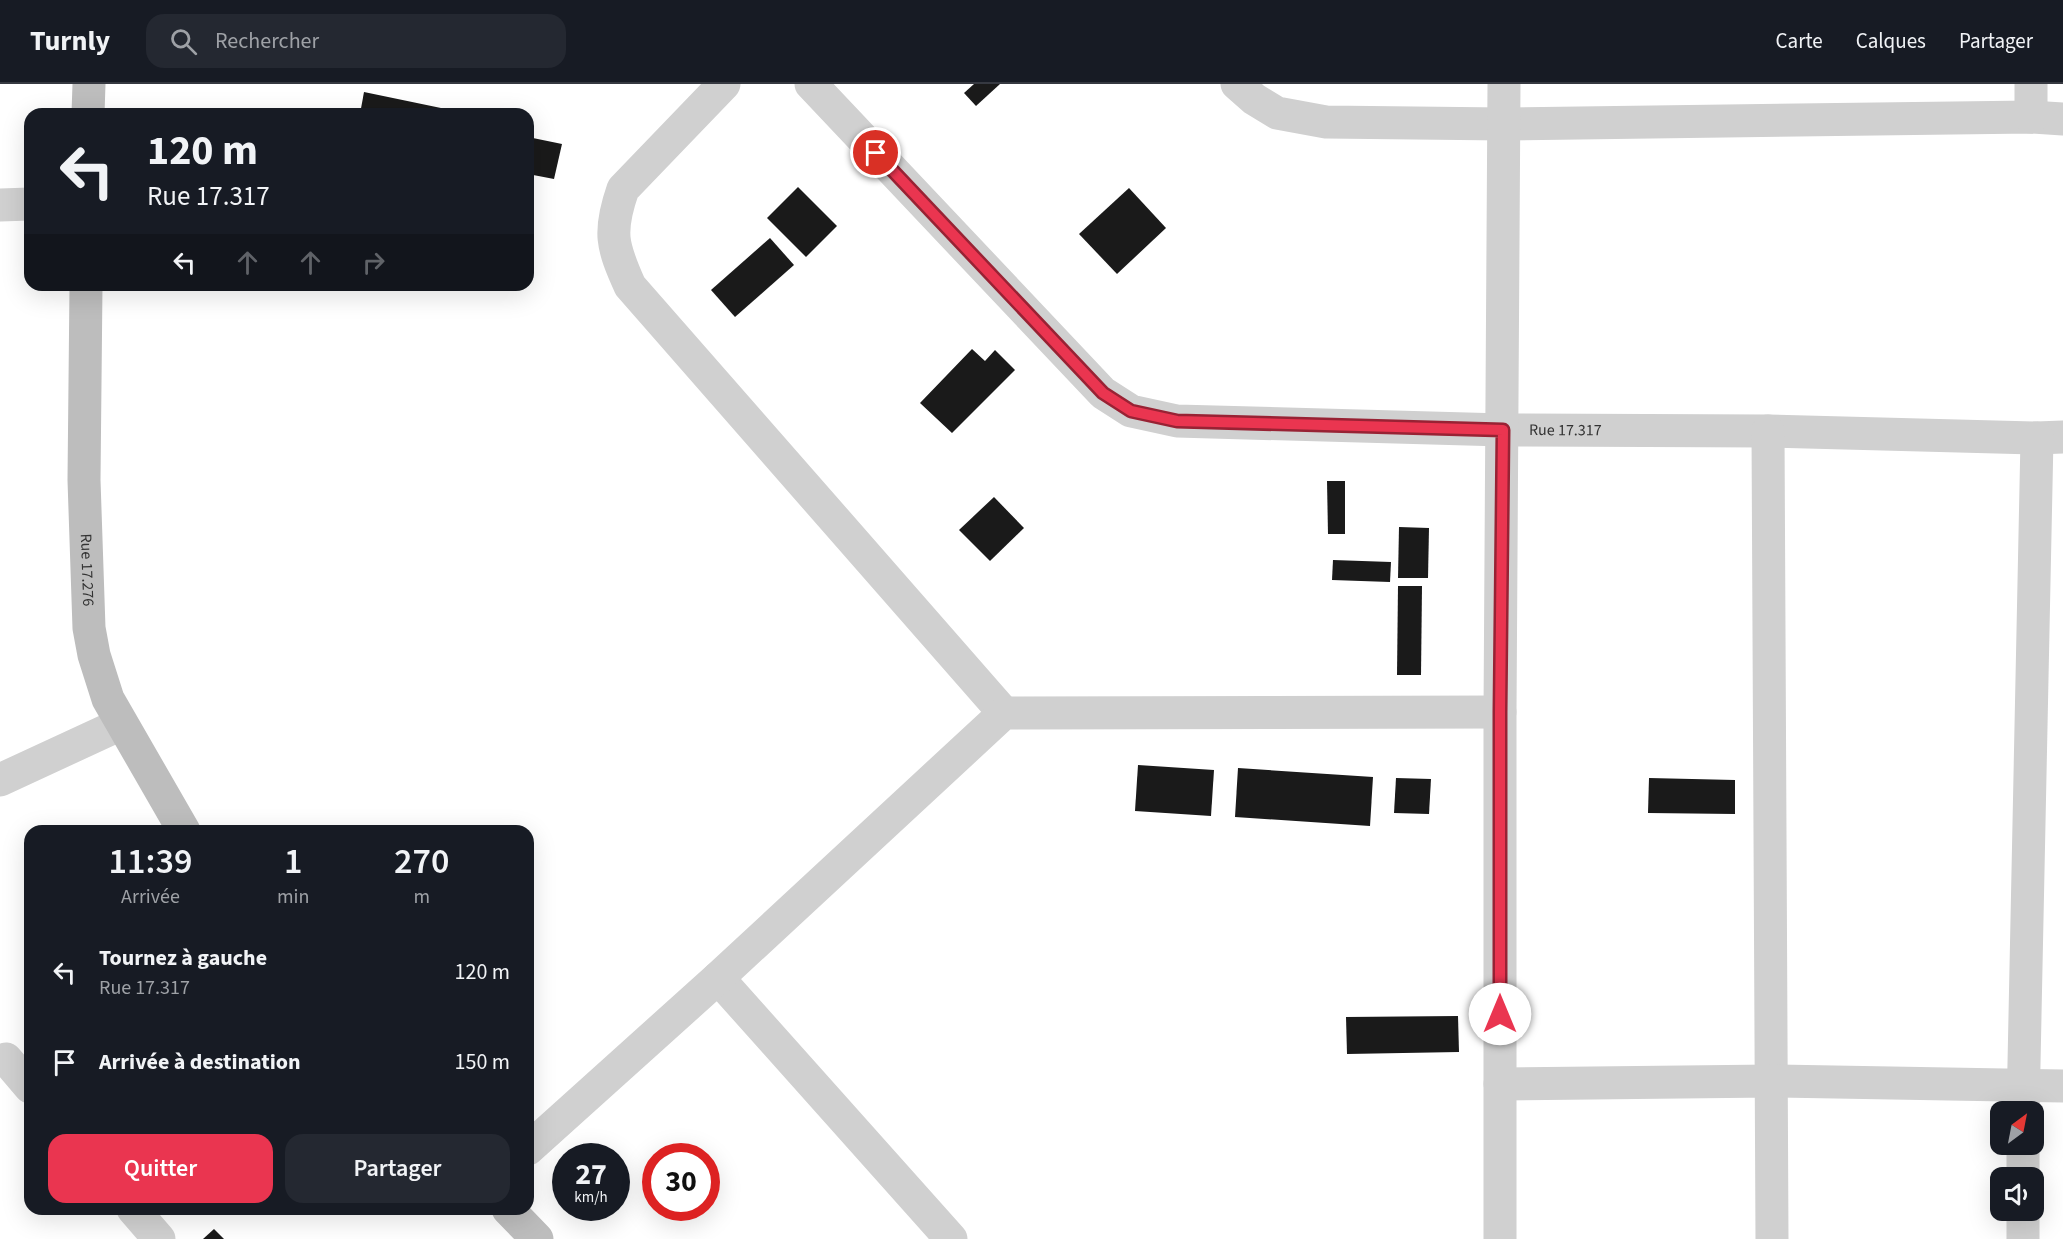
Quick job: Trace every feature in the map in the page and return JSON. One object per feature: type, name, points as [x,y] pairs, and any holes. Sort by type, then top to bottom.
[{"type":"main road","points":[[88,108],[89,84]]},
{"type":"main road","name":"Rue 17.276","points":[[86,291],[84,480],[89,628],[108,699],[180,825]]},
{"type":"main road","points":[[514,1215],[537,1239]]},
{"type":"street","points":[[724,84],[622,189],[613,228],[615,252],[630,286],[1004,713]]},
{"type":"street","name":"Rue 17.317","points":[[811,84],[1103,393],[1131,411],[1177,421],[1503,430],[1768,431],[2050,438]]},
{"type":"street","points":[[1237,84],[1254,99],[1277,113],[1326,122],[1504,124],[2047,118],[2031,84]]},
{"type":"street","points":[[1500,1239],[1500,712],[1504,84]]},
{"type":"street","points":[[0,205],[24,204]]},
{"type":"street","points":[[1768,431],[1772,1239]]},
{"type":"street","points":[[2023,1099],[2050,438]]},
{"type":"street","points":[[534,1144],[718,978],[1004,713],[1500,712]]},
{"type":"street","points":[[0,780],[121,724]]},
{"type":"street","points":[[718,978],[951,1239]]},
{"type":"street","points":[[12,1055],[24,1076]]},
{"type":"street","points":[[1500,1084],[1772,1081],[2023,1099],[2063,1086]]},
{"type":"street","points":[[138,1215],[159,1239]]},
{"type":"street","points":[[2022,1239],[2023,1221]]},
{"type":"building","points":[[974,84],[1000,84],[976,106],[964,93]]},
{"type":"building","points":[[364,92],[441,108],[361,108]]},
{"type":"building","points":[[534,138],[562,144],[554,179],[534,175]]},
{"type":"building","points":[[798,187],[837,226],[806,257],[767,218]]},
{"type":"building","points":[[1129,188],[1166,228],[1117,274],[1079,234]]},
{"type":"building","points":[[770,238],[794,265],[735,317],[711,290]]},
{"type":"building","points":[[972,349],[985,361],[995,350],[1015,370],[952,433],[920,403]]},
{"type":"building","points":[[1327,481],[1345,481],[1345,534],[1328,534]]},
{"type":"building","points":[[994,497],[1024,528],[990,561],[959,530]]},
{"type":"building","points":[[1399,527],[1429,528],[1428,578],[1398,578]]},
{"type":"building","points":[[1333,560],[1391,562],[1390,582],[1332,580]]},
{"type":"building","points":[[1398,586],[1422,586],[1421,675],[1397,675]]},
{"type":"building","points":[[1138,765],[1214,770],[1211,816],[1135,811]]},
{"type":"building","points":[[1238,768],[1373,777],[1370,826],[1235,817]]},
{"type":"building","points":[[1396,778],[1431,779],[1429,814],[1394,813]]},
{"type":"building","points":[[1649,778],[1735,780],[1735,814],[1648,813]]},
{"type":"building","points":[[1458,1016],[1459,1052],[1347,1054],[1346,1017]]},
{"type":"building","points":[[214,1229],[224,1239],[203,1239]]},
{"type":"route","points":[[876,153],[1103,393],[1131,411],[1177,421],[1503,430],[1500,1014]]}]
